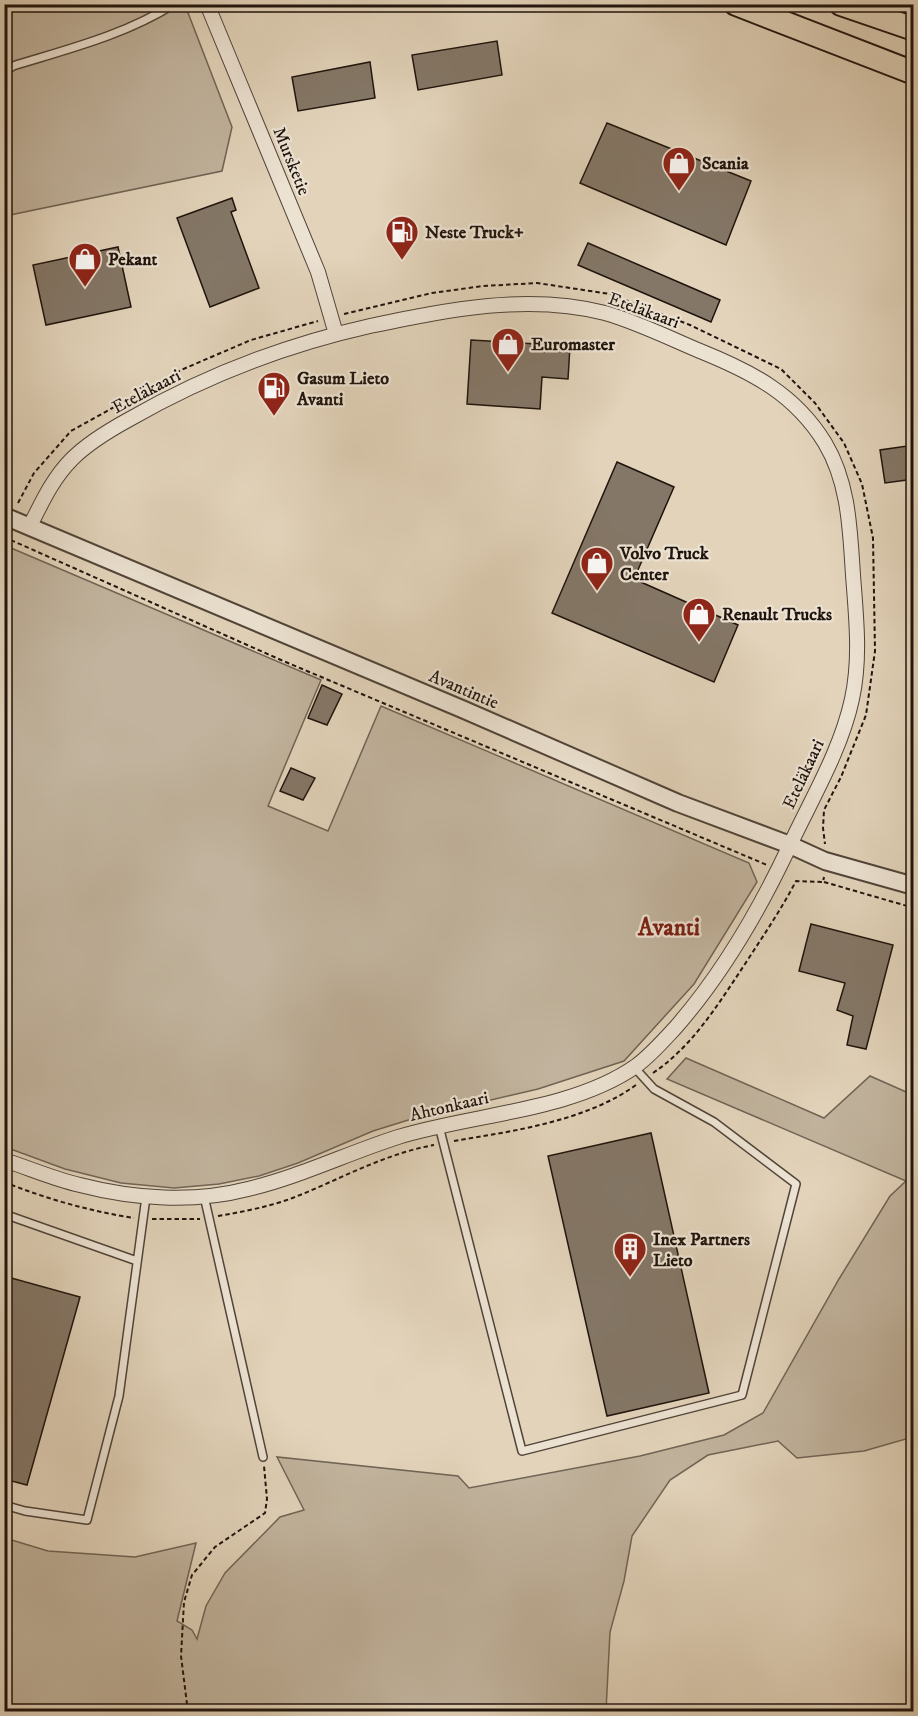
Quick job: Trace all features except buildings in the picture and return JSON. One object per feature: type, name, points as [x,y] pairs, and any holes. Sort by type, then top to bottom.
[{"type":"highway","points":[[736,4],[914,73]]},
{"type":"highway","points":[[749,4],[914,58]]},
{"type":"highway","points":[[841,4],[914,29]]},
{"type":"highway","points":[[859,4],[914,20]]},
{"type":"street","name":"Mursketie","points":[[207,4],[318,272],[336,334]]},
{"type":"street","name":"Eteläkaari","points":[[30,526],[44,496],[71,459],[87,445],[117,426],[204,380],[336,334],[479,306],[519,304],[586,309],[613,315],[736,366],[766,381],[807,419],[829,451],[844,487],[850,531],[856,626],[856,674],[851,703],[843,729],[790,845]]},
{"type":"street","name":"Avantintie","points":[[4,516],[678,803],[790,845],[825,861],[914,886]]},
{"type":"street","name":"Ahtonkaari","points":[[4,1160],[80,1185],[146,1197],[204,1196],[249,1189],[439,1126],[576,1095],[613,1080],[634,1067],[652,1054],[677,1025],[719,970],[744,931],[790,845]]},
{"type":"lane","points":[[4,72],[13,66],[105,37],[154,17],[174,4]]},
{"type":"lane","points":[[439,1126],[522,1451],[742,1395],[796,1184],[714,1122],[654,1089],[634,1067]]},
{"type":"lane","points":[[204,1196],[263,1457]]},
{"type":"lane","points":[[4,1505],[25,1511],[87,1520],[119,1396],[146,1197]]},
{"type":"lane","points":[[4,1214],[137,1261]]},
{"type":"path","points":[[18,503],[34,473],[71,431],[181,370],[251,340],[332,317],[432,293],[483,286],[537,284],[610,294],[690,325],[782,369],[815,403],[844,443],[862,484],[873,538],[875,651],[866,715],[841,777],[824,810],[825,847]]},
{"type":"path","points":[[4,537],[292,664],[765,863]]},
{"type":"path","points":[[823,882],[914,908]]},
{"type":"path","points":[[188,1712],[181,1656],[184,1602],[192,1575],[215,1547],[265,1513],[267,1499],[263,1457]]},
{"type":"shaded area","points":[[5,5],[185,5],[232,127],[222,171],[5,216]]},
{"type":"shaded area","points":[[4,545],[321,680],[268,806],[328,831],[381,706],[749,863],[757,882],[694,984],[624,1061],[538,1089],[418,1117],[373,1131],[298,1163],[259,1176],[219,1184],[174,1188],[121,1183],[65,1169],[5,1147]]},
{"type":"shaded area","points":[[686,1058],[824,1118],[870,1076],[913,1095],[913,1437],[864,1451],[797,1458],[778,1441],[708,1455],[670,1480],[632,1536],[624,1581],[610,1632],[606,1711],[5,1711],[5,1538],[48,1551],[135,1557],[196,1543],[177,1621],[192,1630],[197,1639],[206,1606],[225,1573],[280,1517],[304,1510],[277,1457],[458,1476],[469,1488],[640,1456],[724,1435],[763,1413],[839,1279],[890,1196],[906,1181],[667,1079]]},
{"type":"place","name":"Scania","points":[[679,192]]},
{"type":"place","name":"Neste Truck+","points":[[402,261]]},
{"type":"place","name":"Pekant","points":[[85,288]]},
{"type":"place","name":"Euromaster","points":[[508,373]]},
{"type":"place","name":"Gasum Lieto Avanti","points":[[274,417]]},
{"type":"place","name":"Volvo Truck Center","points":[[597,592]]},
{"type":"place","name":"Renault Trucks","points":[[699,643]]},
{"type":"place","name":"Inex Partners Lieto","points":[[630,1278]]},
{"type":"district","name":"Avanti","points":[[669,927]]}]
